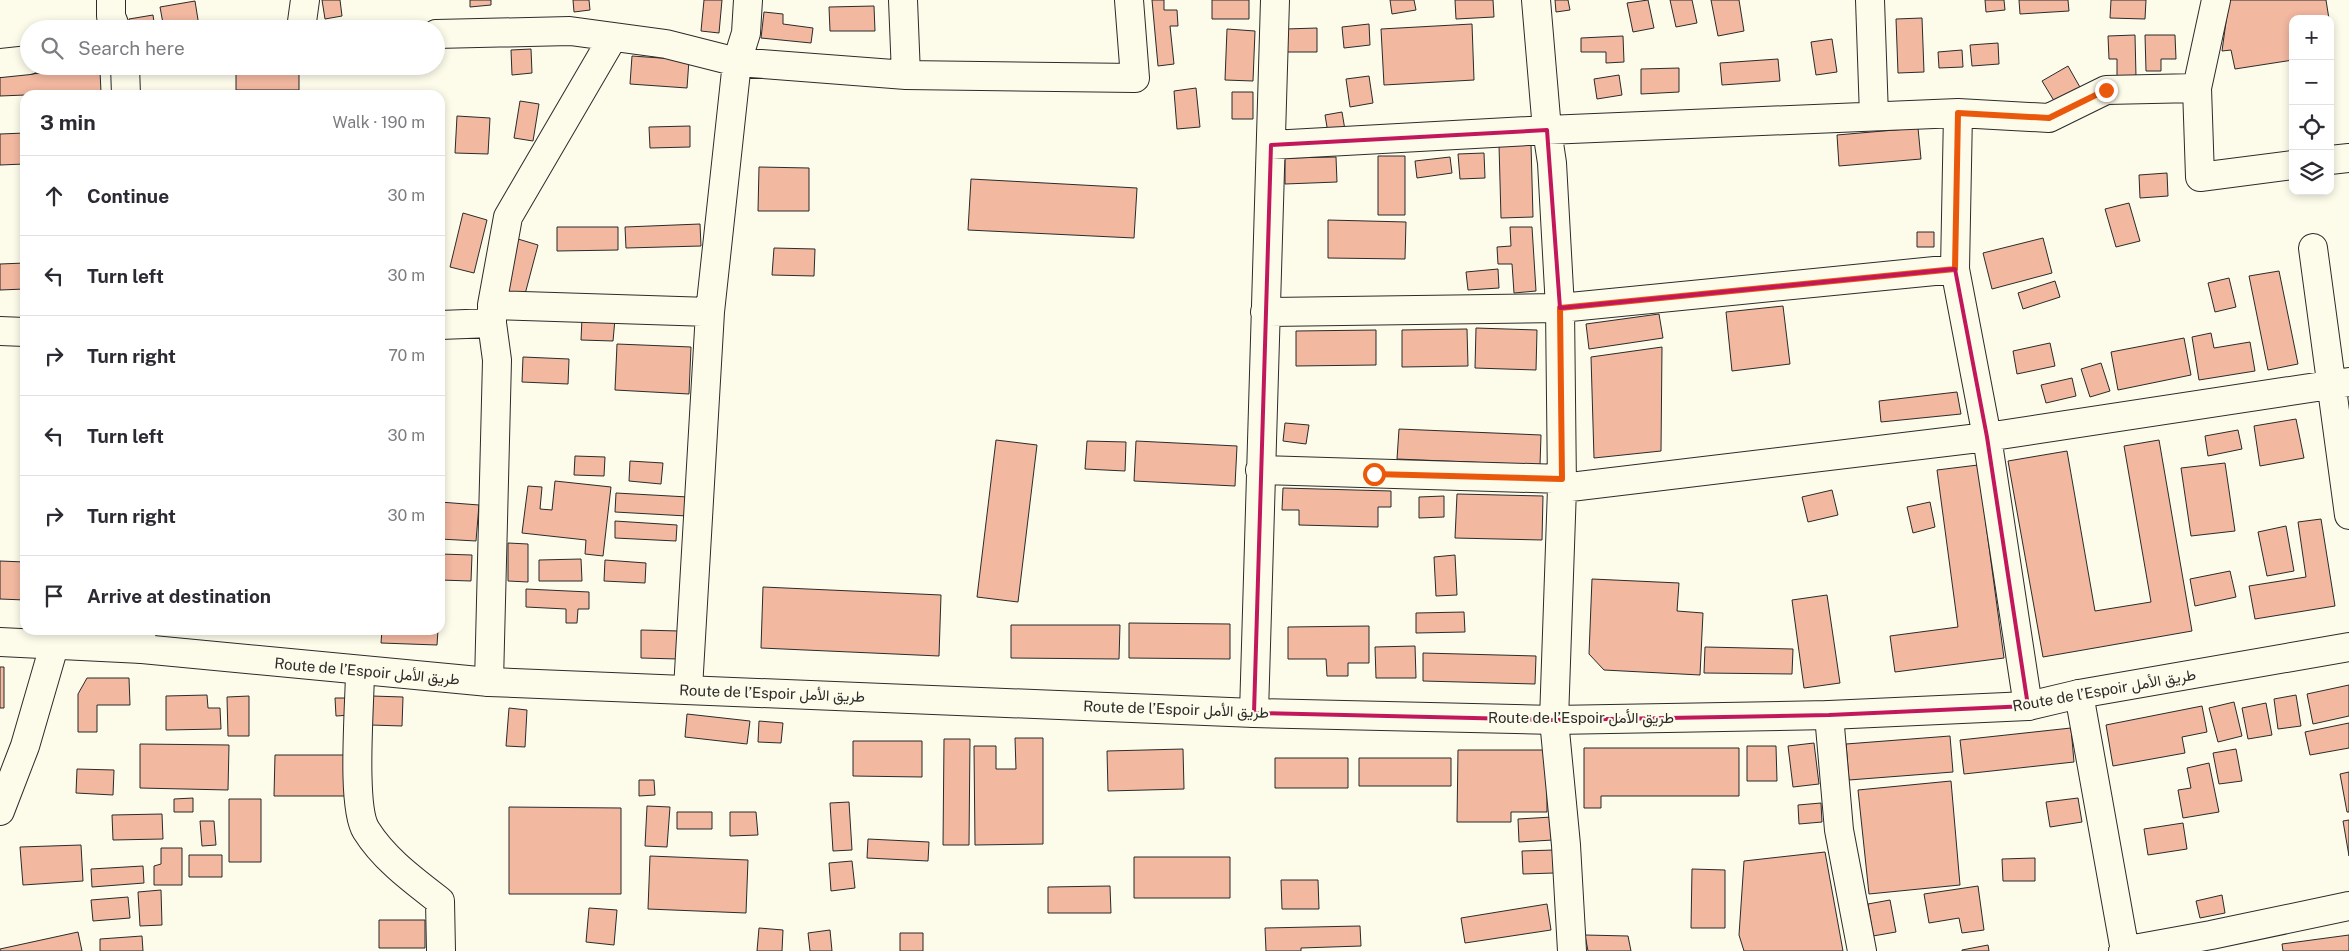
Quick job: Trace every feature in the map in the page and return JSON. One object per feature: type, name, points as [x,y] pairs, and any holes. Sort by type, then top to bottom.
[{"type":"main road","points":[[111,0],[113,20]]},
{"type":"main road","points":[[302,20],[305,0]]},
{"type":"main road","points":[[688,689],[710,312],[737,62],[746,33],[748,0]]},
{"type":"main road","points":[[903,0],[906,74]]},
{"type":"main road","points":[[445,34],[570,31],[666,44],[737,62],[906,74],[1135,78],[1129,0]]},
{"type":"main road","points":[[1254,713],[1275,0]]},
{"type":"main road","points":[[1536,0],[1547,130],[1552,163],[1560,308],[1562,484],[1554,720],[1566,845],[1572,951]]},
{"type":"main road","points":[[1870,0],[1874,116]]},
{"type":"main road","points":[[2216,0],[2197,88],[2200,177],[2289,166]]},
{"type":"main road","points":[[489,682],[497,360],[492,314],[508,217],[613,37]]},
{"type":"main road","points":[[0,62],[20,61]]},
{"type":"main road","points":[[125,75],[126,90]]},
{"type":"main road","points":[[1271,145],[1547,130],[1958,113],[2049,118],[2106,90],[2197,88]]},
{"type":"main road","points":[[1958,113],[1955,269],[1987,437],[2028,706]]},
{"type":"main road","points":[[2334,160],[2349,158]]},
{"type":"main road","points":[[2313,248],[2340,383],[2349,515]]},
{"type":"main road","points":[[1265,312],[1560,308],[1955,269]]},
{"type":"main road","points":[[445,324],[492,314],[710,312]]},
{"type":"main road","points":[[0,331],[20,332]]},
{"type":"main road","points":[[1260,470],[1562,484],[1987,437],[2340,383]]},
{"type":"main road","name":"Route de l’Espoir طريق الأمل","points":[[0,642],[54,646],[142,640],[360,670],[489,682],[1254,713],[1554,720],[1829,715],[2028,706],[2079,694],[2349,648]]},
{"type":"main road","points":[[0,811],[25,746],[54,646]]},
{"type":"main road","points":[[360,670],[358,798],[365,829],[400,870],[440,900],[441,951]]},
{"type":"main road","points":[[2079,694],[2124,951],[2212,943],[2349,906]]},
{"type":"main road","points":[[1829,715],[1840,830],[1862,951]]},
{"type":"highlighted area","points":[[1547,130],[1560,308],[1955,269],[1987,437],[2028,706],[1829,715],[1554,720],[1254,713],[1271,145]]},
{"type":"building","points":[[322,0],[340,0],[342,16],[325,19]]},
{"type":"building","points":[[470,0],[491,0],[491,5],[470,7]]},
{"type":"building","points":[[573,0],[589,0],[590,10],[574,12]]},
{"type":"building","points":[[704,0],[722,0],[719,33],[701,31]]},
{"type":"building","points":[[1152,0],[1164,0],[1164,10],[1177,10],[1178,26],[1170,26],[1174,64],[1158,66]]},
{"type":"building","points":[[1212,0],[1249,0],[1249,19],[1212,19]]},
{"type":"building","points":[[1390,0],[1414,0],[1416,10],[1392,14]]},
{"type":"building","points":[[1455,0],[1493,0],[1494,17],[1456,19]]},
{"type":"building","points":[[1555,0],[1568,0],[1570,10],[1556,12]]},
{"type":"building","points":[[1648,0],[1654,28],[1633,32],[1627,3]]},
{"type":"building","points":[[1670,0],[1692,0],[1697,23],[1676,27]]},
{"type":"building","points":[[1711,0],[1739,0],[1744,31],[1718,36]]},
{"type":"building","points":[[1985,0],[2004,0],[2005,10],[1986,12]]},
{"type":"building","points":[[2019,0],[2068,0],[2069,11],[2020,14]]},
{"type":"building","points":[[2111,0],[2146,0],[2145,19],[2110,18]]},
{"type":"building","points":[[2229,0],[2326,0],[2328,15],[2289,15],[2289,61],[2235,69],[2231,50],[2222,51]]},
{"type":"building","points":[[195,1],[198,20],[162,20],[160,7]]},
{"type":"building","points":[[874,6],[875,31],[830,31],[829,7]]},
{"type":"building","points":[[764,12],[783,14],[783,24],[813,28],[811,43],[761,38]]},
{"type":"building","points":[[153,15],[154,20],[129,20]]},
{"type":"building","points":[[1922,18],[1924,72],[1898,73],[1896,19]]},
{"type":"building","points":[[1369,24],[1370,45],[1344,48],[1342,27]]},
{"type":"building","points":[[1472,24],[1474,80],[1384,85],[1381,29]]},
{"type":"building","points":[[1317,28],[1317,52],[1287,52],[1286,29]]},
{"type":"building","points":[[1227,29],[1255,31],[1253,81],[1225,80]]},
{"type":"building","points":[[2135,35],[2136,77],[2117,77],[2117,59],[2109,59],[2108,36]]},
{"type":"building","points":[[2145,35],[2175,35],[2176,59],[2161,59],[2161,71],[2146,71]]},
{"type":"building","points":[[1623,36],[1624,62],[1606,63],[1606,52],[1581,52],[1581,38]]},
{"type":"building","points":[[1832,39],[1837,72],[1816,75],[1811,42]]},
{"type":"building","points":[[1998,43],[1999,64],[1972,66],[1970,45]]},
{"type":"building","points":[[531,49],[532,73],[512,75],[511,50]]},
{"type":"building","points":[[1962,50],[1963,67],[1939,68],[1938,52]]},
{"type":"building","points":[[632,56],[689,60],[687,88],[630,84]]},
{"type":"building","points":[[1778,59],[1780,81],[1722,85],[1720,63]]},
{"type":"building","points":[[2068,66],[2081,89],[2056,104],[2042,81]]},
{"type":"building","points":[[1679,68],[1679,92],[1641,94],[1641,69]]},
{"type":"building","points":[[0,75],[100,75],[101,90],[20,90],[20,95],[0,96]]},
{"type":"building","points":[[236,75],[299,75],[299,90],[236,90]]},
{"type":"building","points":[[1619,75],[1622,95],[1597,99],[1594,79]]},
{"type":"building","points":[[1369,76],[1373,103],[1350,107],[1346,79]]},
{"type":"building","points":[[1196,88],[1200,127],[1177,129],[1174,91]]},
{"type":"building","points":[[1232,92],[1253,92],[1253,119],[1232,119]]},
{"type":"building","points":[[520,101],[539,104],[533,141],[514,138]]},
{"type":"building","points":[[1342,112],[1345,130],[1328,133],[1325,115]]},
{"type":"building","points":[[457,116],[490,118],[488,154],[455,153]]},
{"type":"building","points":[[690,126],[690,147],[650,148],[649,127]]},
{"type":"building","points":[[1918,128],[1921,159],[1839,166],[1837,135]]},
{"type":"building","points":[[20,133],[20,164],[0,165],[0,134]]},
{"type":"building","points":[[1531,144],[1533,217],[1501,218],[1499,145]]},
{"type":"building","points":[[1484,153],[1485,178],[1460,179],[1458,154]]},
{"type":"building","points":[[1378,156],[1405,156],[1405,215],[1378,215]]},
{"type":"building","points":[[1336,157],[1337,182],[1285,184],[1285,158]]},
{"type":"building","points":[[1450,157],[1452,173],[1417,178],[1415,161]]},
{"type":"building","points":[[759,167],[809,168],[809,211],[758,211]]},
{"type":"building","points":[[2167,173],[2168,196],[2140,198],[2139,175]]},
{"type":"building","points":[[971,179],[1137,188],[1134,238],[968,230]]},
{"type":"building","points":[[2129,203],[2140,241],[2116,247],[2105,209]]},
{"type":"building","points":[[463,213],[487,220],[474,273],[450,267]]},
{"type":"building","points":[[1328,220],[1406,222],[1405,259],[1328,258]]},
{"type":"building","points":[[700,224],[701,246],[626,248],[625,227]]},
{"type":"building","points":[[557,227],[618,227],[618,250],[557,251]]},
{"type":"building","points":[[1510,227],[1532,227],[1536,291],[1514,293],[1512,264],[1498,264],[1497,247],[1511,246]]},
{"type":"building","points":[[1917,232],[1934,232],[1934,247],[1917,247]]},
{"type":"building","points":[[2043,238],[2052,273],[1992,289],[1983,253]]},
{"type":"building","points":[[518,239],[538,245],[524,298],[504,293]]},
{"type":"building","points":[[774,248],[815,249],[814,276],[772,275]]},
{"type":"building","points":[[20,263],[20,289],[0,290],[0,264]]},
{"type":"building","points":[[1498,269],[1499,288],[1468,290],[1466,272]]},
{"type":"building","points":[[2279,271],[2298,364],[2268,370],[2249,276]]},
{"type":"building","points":[[2229,278],[2236,307],[2215,312],[2208,283]]},
{"type":"building","points":[[2055,281],[2060,297],[2023,309],[2018,293]]},
{"type":"building","points":[[1783,306],[1790,364],[1732,371],[1726,312]]},
{"type":"building","points":[[1659,314],[1663,338],[1589,349],[1586,324]]},
{"type":"building","points":[[582,318],[615,319],[613,341],[581,340]]},
{"type":"building","points":[[1476,328],[1537,330],[1536,370],[1475,368]]},
{"type":"building","points":[[1467,329],[1468,366],[1402,367],[1402,330]]},
{"type":"building","points":[[1376,330],[1376,365],[1296,366],[1296,331]]},
{"type":"building","points":[[2211,333],[2214,348],[2250,342],[2255,371],[2199,380],[2192,337]]},
{"type":"building","points":[[2184,338],[2191,375],[2118,390],[2111,352]]},
{"type":"building","points":[[2050,343],[2055,366],[2017,374],[2013,351]]},
{"type":"building","points":[[617,344],[691,347],[689,394],[615,390]]},
{"type":"building","points":[[1662,347],[1661,451],[1594,458],[1591,357]]},
{"type":"building","points":[[523,357],[569,359],[568,384],[522,382]]},
{"type":"building","points":[[2101,363],[2110,391],[2090,397],[2081,369]]},
{"type":"building","points":[[2072,378],[2076,396],[2046,403],[2041,385]]},
{"type":"building","points":[[1957,392],[1961,414],[1881,422],[1879,401]]},
{"type":"building","points":[[2296,419],[2304,458],[2260,466],[2254,426]]},
{"type":"building","points":[[1285,423],[1309,425],[1306,444],[1283,441]]},
{"type":"building","points":[[1399,429],[1541,435],[1540,465],[1397,459]]},
{"type":"building","points":[[2238,430],[2242,449],[2208,456],[2205,436]]},
{"type":"building","points":[[996,440],[1037,445],[1018,602],[977,597]]},
{"type":"building","points":[[2159,440],[2192,631],[2043,657],[2008,461],[2067,451],[2095,611],[2151,602],[2124,446]]},
{"type":"building","points":[[1087,441],[1126,442],[1125,471],[1085,469]]},
{"type":"building","points":[[1136,441],[1237,446],[1235,486],[1134,481]]},
{"type":"building","points":[[575,456],[605,457],[604,476],[574,475]]},
{"type":"building","points":[[630,461],[663,463],[661,484],[629,481]]},
{"type":"building","points":[[2225,463],[2235,531],[2191,536],[2181,468]]},
{"type":"building","points":[[1978,465],[2004,658],[1895,672],[1890,636],[1958,627],[1937,470]]},
{"type":"building","points":[[555,481],[611,487],[603,556],[585,554],[586,540],[522,533],[528,486],[542,487],[540,509],[552,510]]},
{"type":"building","points":[[1283,488],[1391,491],[1391,507],[1378,507],[1378,527],[1299,525],[1299,510],[1282,510]]},
{"type":"building","points":[[1832,490],[1838,515],[1808,522],[1802,497]]},
{"type":"building","points":[[616,493],[688,497],[687,516],[615,512]]},
{"type":"building","points":[[1457,494],[1543,496],[1542,540],[1455,538]]},
{"type":"building","points":[[1444,496],[1444,517],[1419,518],[1419,497]]},
{"type":"building","points":[[445,502],[479,505],[476,541],[445,539]]},
{"type":"building","points":[[1930,502],[1935,527],[1913,533],[1907,507]]},
{"type":"building","points":[[2321,519],[2335,606],[2255,619],[2249,586],[2306,577],[2298,522]]},
{"type":"building","points":[[615,521],[677,525],[676,541],[615,538]]},
{"type":"building","points":[[2286,526],[2294,571],[2267,576],[2258,532]]},
{"type":"building","points":[[508,543],[528,544],[528,582],[508,581]]},
{"type":"building","points":[[445,554],[472,555],[471,581],[445,580]]},
{"type":"building","points":[[1455,555],[1457,595],[1436,596],[1434,557]]},
{"type":"building","points":[[581,559],[582,581],[539,581],[539,560]]},
{"type":"building","points":[[605,560],[646,563],[645,583],[604,581]]},
{"type":"building","points":[[0,561],[20,562],[20,600],[0,599]]},
{"type":"building","points":[[2230,571],[2236,597],[2195,606],[2190,579]]},
{"type":"building","points":[[1592,579],[1679,583],[1677,611],[1703,613],[1700,675],[1604,670],[1589,654]]},
{"type":"building","points":[[763,587],[941,595],[939,656],[761,648]]},
{"type":"building","points":[[526,589],[589,592],[589,609],[578,609],[577,623],[566,623],[566,609],[526,607]]},
{"type":"building","points":[[1827,595],[1840,683],[1804,688],[1792,600]]},
{"type":"building","points":[[1464,612],[1465,632],[1416,633],[1416,613]]},
{"type":"building","points":[[1129,623],[1230,624],[1230,659],[1129,658]]},
{"type":"building","points":[[1011,625],[1120,625],[1119,659],[1011,658]]},
{"type":"building","points":[[1369,626],[1369,663],[1348,663],[1348,676],[1327,676],[1326,659],[1288,659],[1288,627]]},
{"type":"building","points":[[641,630],[679,631],[678,659],[641,658]]},
{"type":"building","points":[[382,635],[438,635],[437,645],[381,643]]},
{"type":"building","points":[[1415,646],[1416,678],[1376,678],[1375,647]]},
{"type":"building","points":[[1705,647],[1793,649],[1792,674],[1704,673]]},
{"type":"building","points":[[1423,653],[1536,656],[1535,684],[1423,681]]},
{"type":"building","points":[[0,667],[4,667],[4,708],[0,708]]},
{"type":"building","points":[[87,678],[129,678],[130,705],[97,705],[97,732],[78,732],[78,694]]},
{"type":"building","points":[[2349,685],[2349,716],[2313,724],[2307,694]]},
{"type":"building","points":[[207,695],[208,708],[220,708],[221,729],[166,730],[166,696]]},
{"type":"building","points":[[2296,695],[2301,726],[2278,729],[2274,699]]},
{"type":"building","points":[[249,696],[249,736],[228,736],[227,697]]},
{"type":"building","points":[[372,696],[403,697],[402,726],[371,725]]},
{"type":"building","points":[[335,698],[350,698],[351,715],[336,716]]},
{"type":"building","points":[[2234,702],[2242,736],[2218,742],[2209,708]]},
{"type":"building","points":[[2266,703],[2272,735],[2248,739],[2242,708]]},
{"type":"building","points":[[2202,706],[2207,732],[2182,737],[2185,753],[2113,766],[2106,725]]},
{"type":"building","points":[[509,708],[527,710],[525,747],[506,746]]},
{"type":"building","points":[[687,714],[750,721],[747,744],[685,737]]},
{"type":"building","points":[[759,721],[783,723],[781,743],[758,742]]},
{"type":"building","points":[[2349,723],[2349,748],[2310,755],[2305,732]]},
{"type":"building","points":[[2071,728],[2074,762],[1964,774],[1960,740]]},
{"type":"building","points":[[1950,736],[1953,772],[1849,780],[1846,744]]},
{"type":"building","points":[[1015,738],[1043,738],[1043,844],[975,845],[974,746],[996,746],[996,769],[1016,769]]},
{"type":"building","points":[[944,739],[970,739],[969,845],[943,845]]},
{"type":"building","points":[[853,741],[922,741],[922,777],[853,776]]},
{"type":"building","points":[[1814,743],[1819,784],[1793,787],[1788,746]]},
{"type":"building","points":[[140,744],[229,745],[228,790],[140,788]]},
{"type":"building","points":[[1747,746],[1776,746],[1777,781],[1747,781]]},
{"type":"building","points":[[1584,748],[1739,748],[1739,796],[1601,796],[1601,808],[1584,808]]},
{"type":"building","points":[[1183,749],[1184,789],[1108,791],[1107,751]]},
{"type":"building","points":[[2236,749],[2242,781],[2219,784],[2213,753]]},
{"type":"building","points":[[1458,750],[1547,750],[1547,812],[1511,812],[1511,822],[1457,822]]},
{"type":"building","points":[[275,755],[345,755],[345,796],[274,796]]},
{"type":"building","points":[[1275,758],[1348,758],[1348,788],[1275,788]]},
{"type":"building","points":[[1359,758],[1451,758],[1451,786],[1359,786]]},
{"type":"building","points":[[2209,763],[2219,812],[2183,818],[2178,790],[2191,788],[2187,768]]},
{"type":"building","points":[[77,769],[114,770],[113,795],[76,793]]},
{"type":"building","points":[[2349,772],[2349,812],[2347,812],[2340,774]]},
{"type":"building","points":[[639,780],[654,780],[655,795],[639,796]]},
{"type":"building","points":[[1951,781],[1960,885],[1869,894],[1858,790]]},
{"type":"building","points":[[193,798],[193,812],[174,812],[174,799]]},
{"type":"building","points":[[2078,798],[2082,822],[2050,827],[2046,802]]},
{"type":"building","points":[[229,799],[261,799],[261,862],[229,862]]},
{"type":"building","points":[[849,802],[852,850],[833,851],[830,803]]},
{"type":"building","points":[[1821,803],[1822,822],[1799,824],[1798,805]]},
{"type":"building","points":[[647,806],[670,807],[667,847],[645,846]]},
{"type":"building","points":[[509,807],[621,808],[621,894],[509,894]]},
{"type":"building","points":[[677,812],[712,812],[712,829],[677,829]]},
{"type":"building","points":[[730,812],[756,812],[758,835],[730,836]]},
{"type":"building","points":[[162,814],[163,839],[113,840],[112,815]]},
{"type":"building","points":[[1552,817],[1553,840],[1519,842],[1518,819]]},
{"type":"building","points":[[2349,820],[2349,856],[2343,821]]},
{"type":"building","points":[[200,821],[214,821],[216,845],[202,846]]},
{"type":"building","points":[[2183,823],[2187,849],[2148,855],[2144,829]]},
{"type":"building","points":[[868,839],[929,842],[928,861],[867,858]]},
{"type":"building","points":[[81,845],[83,881],[23,885],[20,847]]},
{"type":"building","points":[[161,848],[182,848],[182,885],[154,885],[154,866],[161,864]]},
{"type":"building","points":[[1554,850],[1554,873],[1523,874],[1522,851]]},
{"type":"building","points":[[1825,852],[1843,951],[1744,951],[1739,935],[1744,861]]},
{"type":"building","points":[[189,855],[222,855],[222,877],[189,877]]},
{"type":"building","points":[[650,856],[748,860],[746,913],[648,909]]},
{"type":"building","points":[[1134,857],[1230,857],[1230,898],[1134,898]]},
{"type":"building","points":[[2035,858],[2035,881],[2003,881],[2002,859]]},
{"type":"building","points":[[852,861],[855,888],[831,891],[829,863]]},
{"type":"building","points":[[143,866],[144,883],[92,887],[91,869]]},
{"type":"building","points":[[1692,869],[1725,870],[1725,928],[1691,928]]},
{"type":"building","points":[[1281,880],[1318,880],[1319,909],[1282,909]]},
{"type":"building","points":[[1110,886],[1111,913],[1048,913],[1048,887]]},
{"type":"building","points":[[1978,886],[1984,930],[1962,933],[1959,918],[1929,923],[1924,894]]},
{"type":"building","points":[[161,890],[162,925],[140,926],[138,892]]},
{"type":"building","points":[[2222,895],[2225,913],[2200,918],[2196,901]]},
{"type":"building","points":[[128,897],[130,918],[93,921],[91,900]]},
{"type":"building","points":[[1890,900],[1896,932],[1873,936],[1868,904]]},
{"type":"building","points":[[1547,904],[1551,930],[1465,943],[1461,918]]},
{"type":"building","points":[[589,908],[617,910],[614,945],[586,942]]},
{"type":"building","points":[[379,920],[425,920],[425,948],[379,948]]},
{"type":"building","points":[[1360,926],[1361,946],[1301,948],[1301,951],[1266,951],[1265,928]]},
{"type":"building","points":[[759,928],[783,930],[782,951],[757,951]]},
{"type":"building","points":[[830,930],[832,951],[810,951],[808,933]]},
{"type":"building","points":[[78,932],[82,951],[0,951],[0,949]]},
{"type":"building","points":[[900,933],[923,933],[923,951],[900,951]]},
{"type":"building","points":[[1585,935],[1628,936],[1631,951],[1588,951]]},
{"type":"building","points":[[2349,935],[2349,951],[2283,951],[2282,944]]},
{"type":"building","points":[[142,936],[143,951],[100,951],[100,939]]},
{"type":"building","points":[[1988,945],[1989,951],[1962,951],[1962,950]]},
{"type":"route","points":[[1374,474],[1562,479],[1560,308],[1955,269],[1958,113],[2049,118],[2106,90]]}]
